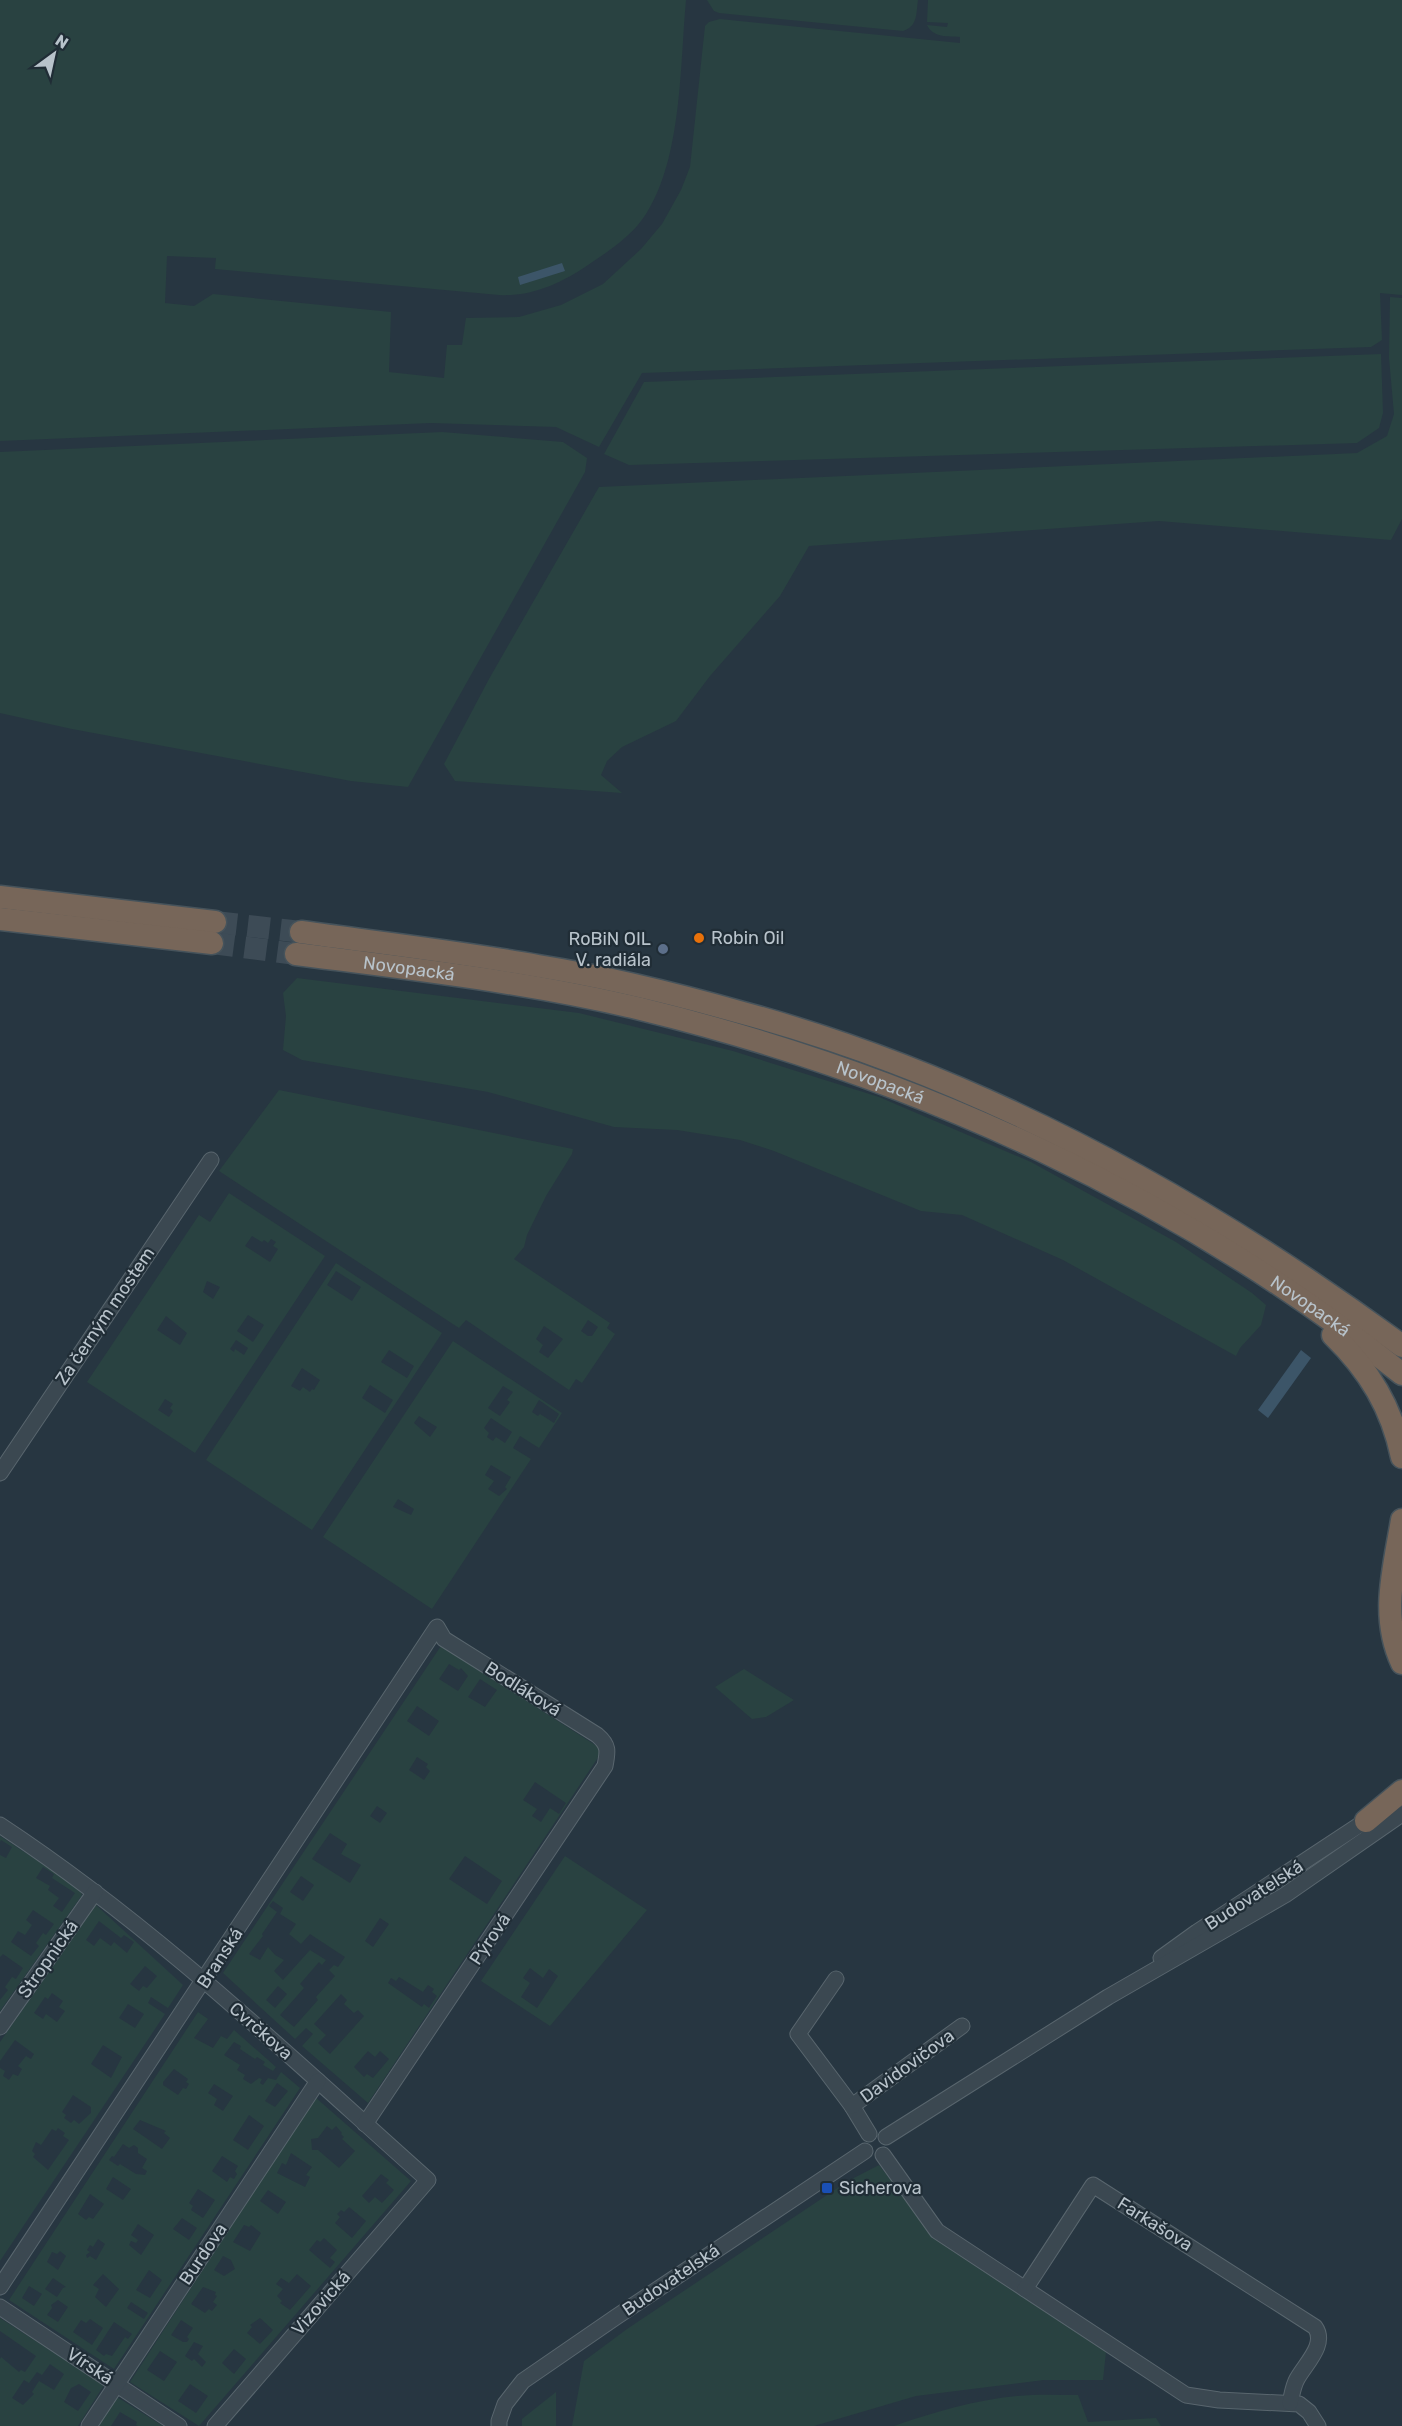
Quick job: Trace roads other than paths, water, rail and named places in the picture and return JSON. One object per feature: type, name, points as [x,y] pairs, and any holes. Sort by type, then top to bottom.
[{"type":"highway","points":[[0,897],[213,932],[0,919]]},
{"type":"highway","name":"Novopacká","points":[[1402,1346],[1304,1276],[1169,1192],[1074,1141],[990,1102],[826,1038],[745,1013],[640,987],[540,966],[299,943],[639,1009],[738,1034],[820,1060],[931,1101],[1062,1160],[1155,1209],[1287,1290],[1402,1374]]},
{"type":"highway","points":[[1287,1290],[1348,1351],[1374,1383],[1390,1414],[1402,1457]]},
{"type":"highway","points":[[1402,1520],[1389,1609],[1393,1641],[1402,1663]]},
{"type":"highway","points":[[1402,1586],[1399,1611],[1402,1639]]},
{"type":"highway","points":[[1366,1821],[1402,1791]]},
{"type":"street","name":"Za černým mostem","points":[[0,1473],[212,1160]]},
{"type":"street","name":"Bodláková","points":[[437,1627],[444,1639],[597,1735],[606,1743],[608,1750]]},
{"type":"street","name":"Branská","points":[[0,2288],[437,1627]]},
{"type":"street","name":"Pýrová","points":[[365,2124],[605,1766],[608,1750]]},
{"type":"street","name":"Budovatelská","points":[[1108,1997],[1197,1932],[1402,1797]]},
{"type":"street","name":"Budovatelská","points":[[886,2137],[1108,1997],[1276,1901],[1402,1814]]},
{"type":"street","name":"Cvrčkova","points":[[0,1826],[56,1862],[204,1981],[428,2181]]},
{"type":"street","name":"Stropnická","points":[[0,2027],[95,1892]]},
{"type":"street","name":"Davidovičova","points":[[836,1979],[798,2034],[852,2106],[869,2134]]},
{"type":"street","name":"Davidovičova","points":[[852,2106],[962,2026]]},
{"type":"street","name":"Burdova","points":[[89,2426],[318,2082]]},
{"type":"street","points":[[880,2133],[886,2137],[889,2145],[884,2155],[871,2157],[865,2151],[863,2144],[869,2134],[880,2133]]},
{"type":"street","name":"Budovatelská","points":[[497,2424],[505,2404],[523,2381],[865,2151]]},
{"type":"street","points":[[884,2155],[938,2231],[1186,2395],[1219,2400],[1290,2403],[1304,2407],[1318,2426]]},
{"type":"street","name":"Vizovická","points":[[215,2426],[428,2181]]},
{"type":"street","name":"Farkašova","points":[[1025,2289],[1093,2185],[1315,2327],[1320,2333],[1320,2343],[1295,2382],[1290,2403]]},
{"type":"street","name":"Vírská","points":[[0,2307],[179,2426]]},
{"type":"water","points":[[562,263],[565,271],[520,285],[518,277]]},
{"type":"water","points":[[1301,1350],[1311,1358],[1268,1418],[1258,1410]]},
{"type":"tunnel","points":[[215,922],[301,932]]},
{"type":"tunnel","points":[[212,943],[296,954]]},
{"type":"place","name":"Robin Oil","points":[[699,938]]},
{"type":"place","name":"RoBiN OIL V. radiála","points":[[663,949]]},
{"type":"place","name":"Sicherova","points":[[827,2188]]}]
